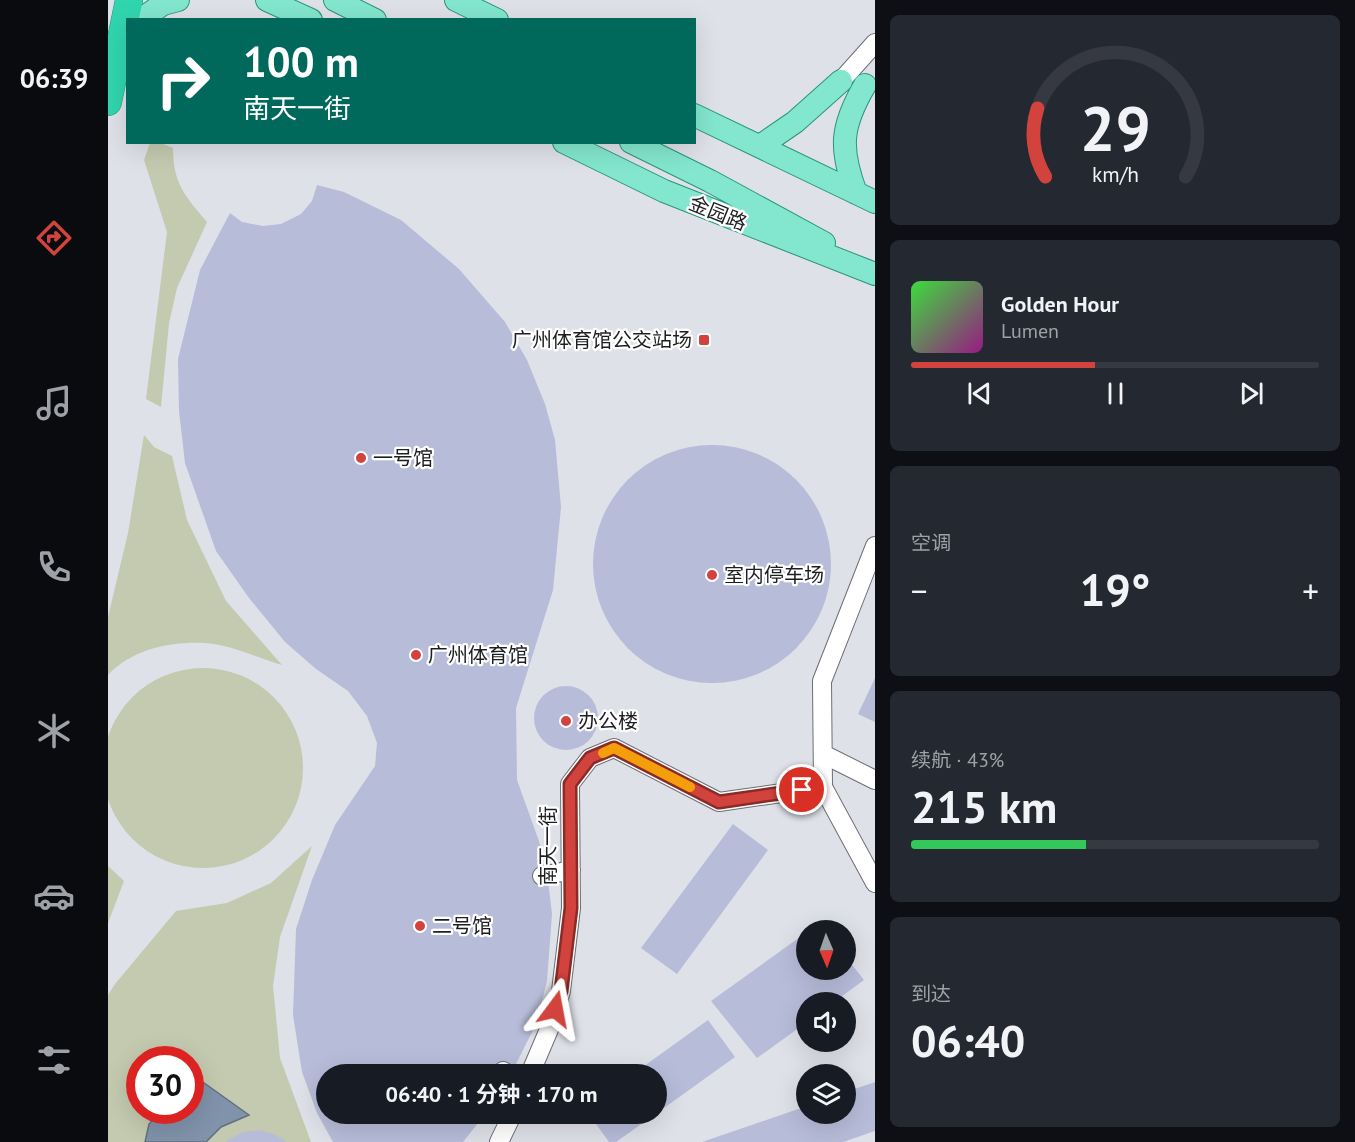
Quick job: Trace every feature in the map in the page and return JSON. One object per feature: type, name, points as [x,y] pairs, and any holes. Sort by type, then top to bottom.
[{"type":"highway","points":[[108,7],[111,0]]},
{"type":"highway","points":[[126,18],[129,0]]},
{"type":"highway","points":[[108,102],[122,48],[126,21]]},
{"type":"main road","points":[[143,18],[163,4],[177,0]]},
{"type":"main road","points":[[267,0],[307,18]]},
{"type":"main road","points":[[335,0],[371,18]]},
{"type":"main road","points":[[456,0],[493,18]]},
{"type":"main road","points":[[865,197],[846,164],[844,132],[852,107],[870,79]]},
{"type":"main road","points":[[760,146],[795,122],[841,81]]},
{"type":"main road","points":[[696,116],[865,197]]},
{"type":"main road","name":"金园路","points":[[568,144],[664,190],[875,273]]},
{"type":"main road","points":[[635,144],[766,210],[875,273]]},
{"type":"street","points":[[841,81],[875,43]]},
{"type":"street","points":[[875,546],[822,681],[823,787],[875,883]]},
{"type":"street","name":"南天一街","points":[[534,1064],[550,1027],[561,991],[571,908],[570,784],[590,758],[614,748],[719,802],[823,787]]},
{"type":"street","points":[[823,754],[875,780]]},
{"type":"street","points":[[542,876],[571,870]]},
{"type":"street","points":[[499,1142],[508,1124]]},
{"type":"green space","points":[[150,144],[163,144],[173,148],[178,180],[192,204],[207,222],[177,288],[169,323],[161,407],[146,399],[167,232],[144,160]]},
{"type":"green space","points":[[144,435],[154,447],[172,456],[187,520],[226,601],[282,665],[215,644],[193,643],[153,648],[129,659],[108,675],[108,617],[128,533]]},
{"type":"green space","points":[[213,668],[223,669],[250,679],[267,690],[281,704],[296,730],[302,748],[302,788],[292,815],[281,832],[267,846],[250,857],[223,867],[193,868],[183,867],[156,857],[139,846],[125,832],[114,815],[104,788],[103,758],[104,748],[114,721],[125,704],[139,690],[156,679],[183,669]]},
{"type":"green space","points":[[312,846],[280,937],[273,986],[280,1058],[311,1142],[108,1142],[108,995],[176,911],[227,903],[271,883]]},
{"type":"green space","points":[[108,866],[124,881],[108,923]]},
{"type":"water","points":[[204,1083],[249,1115],[221,1127],[206,1142],[145,1142],[149,1124],[204,1124]]},
{"type":"building","name":"广州体育馆","points":[[317,185],[344,192],[401,220],[459,269],[505,322],[527,360],[545,404],[555,440],[561,507],[553,590],[516,708],[517,780],[539,841],[548,880],[552,914],[547,981],[536,1024],[516,1064],[316,1064],[316,1110],[302,1072],[293,1015],[296,929],[312,880],[335,825],[375,766],[377,743],[367,716],[348,691],[316,669],[285,642],[249,598],[216,551],[185,463],[179,411],[178,359],[200,270],[230,213],[242,222],[263,226],[281,224],[301,214],[312,201]]},
{"type":"building","name":"室内停车场","points":[[712,445],[735,447],[758,454],[788,472],[804,488],[817,508],[826,529],[831,564],[829,587],[822,610],[804,640],[788,656],[768,669],[747,678],[712,683],[689,681],[666,674],[636,656],[620,640],[607,620],[598,599],[593,564],[595,541],[602,518],[620,488],[636,472],[656,459],[677,450]]},
{"type":"building","points":[[875,678],[875,722],[858,714]]},
{"type":"building","name":"办公楼","points":[[560,686],[572,686],[589,695],[596,706],[598,718],[596,730],[589,741],[572,750],[560,750],[548,745],[539,736],[534,724],[534,712],[539,700],[548,691]]},
{"type":"building","points":[[733,824],[768,850],[677,974],[641,948]]},
{"type":"building","points":[[796,940],[796,980],[856,980],[856,970],[864,980],[848,992],[796,992],[796,1030],[757,1058],[711,1001]]},
{"type":"building","points":[[708,1020],[735,1057],[667,1106],[667,1064],[647,1064]]},
{"type":"building","points":[[875,1082],[875,1131],[843,1142],[702,1142],[796,1110],[796,1124],[856,1124],[856,1089]]},
{"type":"building","name":"广州体育馆","points":[[323,1124],[477,1124],[463,1142],[333,1142]]},
{"type":"building","points":[[596,1124],[641,1124],[616,1142],[609,1142]]},
{"type":"building","points":[[259,1130],[274,1134],[287,1142],[225,1142],[243,1132]]},
{"type":"slow traffic","points":[[603,753],[614,748],[690,787]]},
{"type":"place","name":"广州体育馆公交站场","points":[[704,340]]},
{"type":"place","name":"一号馆","points":[[361,458]]},
{"type":"place","name":"室内停车场","points":[[712,575]]},
{"type":"place","name":"广州体育馆","points":[[416,655]]},
{"type":"place","name":"办公楼","points":[[566,721]]},
{"type":"place","name":"二号馆","points":[[420,926]]},
{"type":"route","points":[[555,1009],[561,991],[571,908],[570,784],[590,758],[614,748],[719,802],[802,790]]}]
